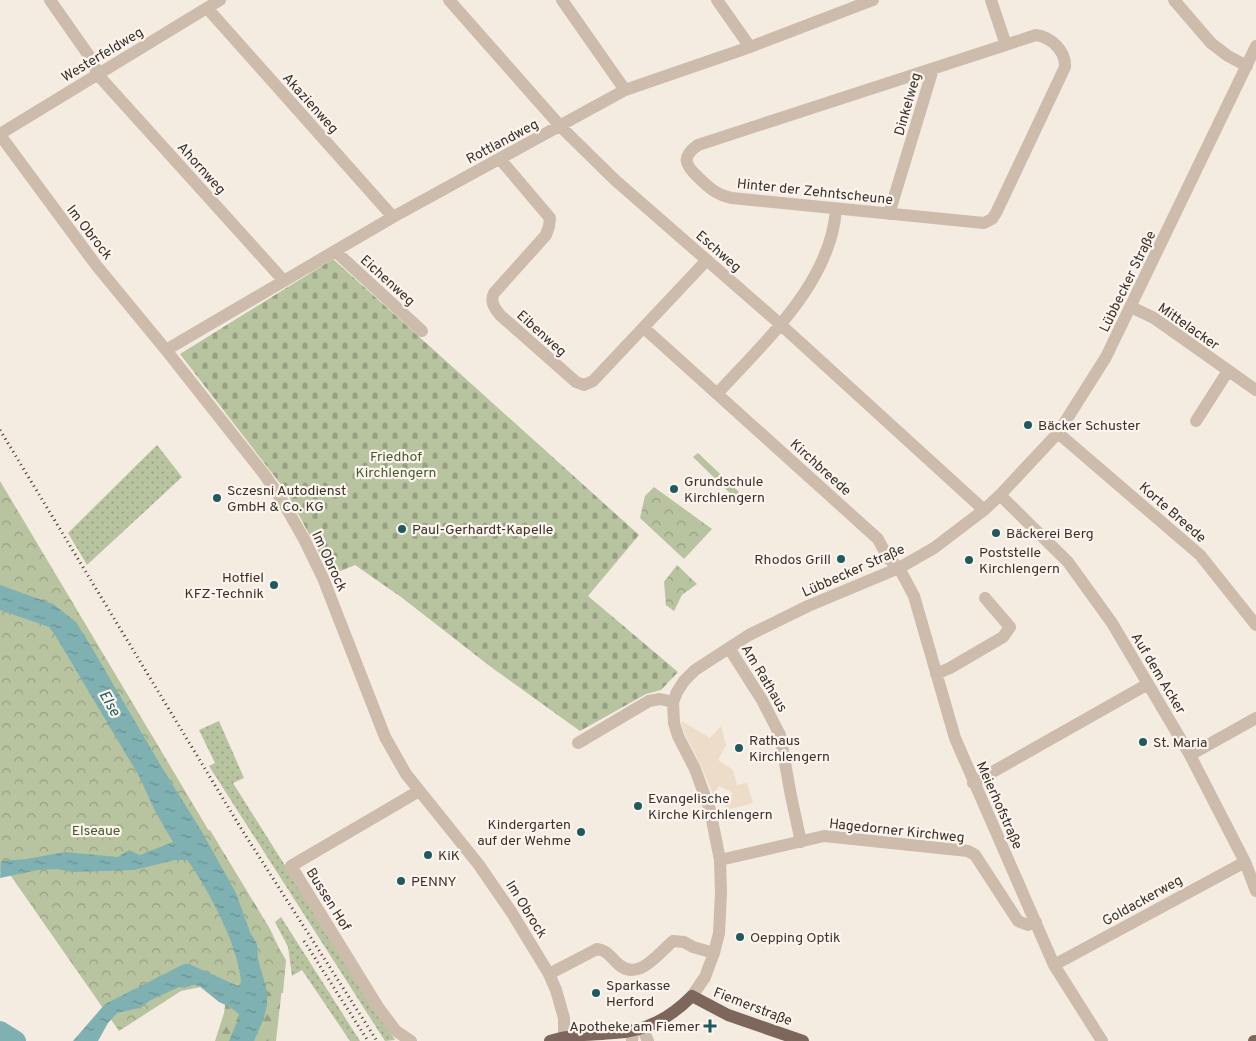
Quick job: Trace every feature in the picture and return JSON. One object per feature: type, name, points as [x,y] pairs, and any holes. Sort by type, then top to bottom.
[{"type":"main road","points":[[550,1041],[564,1036],[636,1033],[677,1012],[692,996]]},
{"type":"main road","name":"Fiemerstraße","points":[[692,996],[728,1015],[803,1041]]},
{"type":"street","name":"Ahornweg","points":[[50,0],[92,60],[98,75],[284,281]]},
{"type":"street","name":"Westerfeldweg","points":[[0,134],[220,0]]},
{"type":"street","name":"Eschweg","points":[[449,0],[561,127],[615,180],[780,324],[984,510]]},
{"type":"street","points":[[562,0],[625,90]]},
{"type":"street","points":[[716,0],[750,46]]},
{"type":"street","name":"Rottlandweg","points":[[166,350],[393,217],[561,127],[625,90],[872,0]]},
{"type":"street","points":[[991,0],[1006,45]]},
{"type":"street","points":[[1174,0],[1211,43],[1228,56],[1247,66]]},
{"type":"street","name":"Akazienweg","points":[[207,8],[393,217]]},
{"type":"street","name":"Hinter der Zehntscheune","points":[[1036,35],[1042,36],[1048,39],[1063,54],[1065,67],[992,219],[984,223],[720,196],[712,191],[689,168],[686,162],[691,150],[698,145],[1006,45],[1036,35]]},
{"type":"street","name":"Lübbecker Straße","points":[[673,702],[684,681],[729,648],[808,606],[899,568],[934,548],[984,510],[1058,433],[1106,357],[1256,46]]},
{"type":"street","name":"Dinkelweg","points":[[889,214],[933,69]]},
{"type":"street","name":"Im Obrock","points":[[0,134],[96,265],[264,474],[285,506],[323,578],[386,737],[406,774],[502,896],[549,974],[564,1018],[564,1036]]},
{"type":"street","name":"Eibenweg","points":[[500,158],[550,218],[546,235],[494,293],[492,298],[493,306],[500,315],[576,382],[584,385],[593,381],[706,261]]},
{"type":"street","points":[[717,394],[780,324],[818,271],[832,238],[836,209]]},
{"type":"street","name":"Eichenweg","points":[[336,251],[422,331]]},
{"type":"street","name":"Mittelacker","points":[[1131,307],[1154,318],[1256,390]]},
{"type":"street","name":"Kirchbreede","points":[[644,328],[878,539],[888,558],[899,568]]},
{"type":"street","points":[[1196,421],[1228,371]]},
{"type":"street","name":"Korte Breede","points":[[1058,433],[1200,556],[1256,625]]},
{"type":"street","name":"Auf dem Acker","points":[[1000,495],[1068,562],[1112,623],[1190,755],[1245,862],[1256,891]]},
{"type":"street","name":"Meierhofstraße","points":[[899,568],[914,596],[955,738],[973,783],[1054,965],[1102,1041]]},
{"type":"street","points":[[936,674],[950,668],[1003,637],[1010,627],[985,598]]},
{"type":"street","name":"Am Rathaus","points":[[729,648],[762,700],[780,735],[801,842]]},
{"type":"street","points":[[973,783],[1148,684]]},
{"type":"street","points":[[578,744],[650,702],[660,700],[673,702],[674,723],[705,794],[715,829],[720,860],[721,910],[719,933],[705,976],[692,996]]},
{"type":"street","points":[[1190,755],[1256,718]]},
{"type":"street","name":"Bussen Hof","points":[[411,1041],[396,1031],[378,1007],[291,866],[419,791]]},
{"type":"street","name":"Hagedorner Kirchweg","points":[[720,860],[824,836],[968,851],[975,855],[1018,921],[1028,925],[1036,922]]},
{"type":"street","name":"Goldackerweg","points":[[1054,965],[1245,862]]},
{"type":"street","points":[[549,974],[597,949],[607,953],[626,971],[632,971],[649,962],[673,941],[684,942],[693,947],[714,953]]},
{"type":"street","points":[[636,1033],[648,1041]]},
{"type":"green space","name":"Friedhof Kirchlengern","points":[[333,259],[639,535],[588,596],[678,672],[661,690],[646,694],[580,731],[491,667],[401,597],[355,565],[331,575],[286,491],[180,354]]},
{"type":"green space","points":[[157,445],[182,477],[87,565],[68,533]]},
{"type":"green space","points":[[698,453],[739,492],[734,497],[693,457]]},
{"type":"green space","name":"Elseaue","points":[[0,481],[286,960],[283,993],[211,985],[181,991],[119,1031],[6,869],[0,872]]},
{"type":"green space","points":[[654,487],[712,529],[684,559],[640,518],[645,496]]},
{"type":"green space","points":[[677,565],[697,584],[682,595],[674,611],[666,605],[664,582]]},
{"type":"green space","points":[[219,721],[244,778],[233,783],[395,1040],[385,1041],[209,766],[215,763],[199,730]]},
{"type":"green space","points":[[210,830],[270,929],[285,961],[276,1041],[215,1041],[224,1013],[230,972],[202,832]]},
{"type":"green space","points":[[281,917],[360,1041],[350,1041],[302,970],[292,976],[288,947],[275,922]]},
{"type":"shaded area","points":[[681,721],[710,738],[721,726],[726,745],[718,760],[733,770],[737,785],[747,783],[753,803],[723,811],[733,793],[719,786],[713,795],[684,732]]},
{"type":"water","points":[[0,585],[53,604],[76,622],[202,832],[236,893],[250,932],[257,944],[258,959],[267,991],[267,1005],[264,1018],[254,1041],[229,1041],[240,1015],[230,1007],[219,1002],[198,985],[191,985],[185,988],[179,987],[151,1000],[139,1008],[117,1013],[108,1023],[98,1041],[73,1041],[105,1004],[184,964],[189,964],[238,986],[241,984],[240,970],[222,919],[187,860],[175,860],[134,870],[73,872],[57,869],[38,870],[0,878],[1,861],[27,859],[65,852],[118,857],[129,850],[140,855],[173,842],[155,811],[139,776],[55,635],[49,627],[0,610]]},
{"type":"waterway","name":"Else","points":[[0,1031],[16,1041]]},
{"type":"railway","points":[[0,430],[242,830],[377,1041]]},
{"type":"railway","points":[[304,941],[368,1041]]},
{"type":"place","name":"Bäcker Schuster","points":[[1028,425]]},
{"type":"place","name":"Grundschule Kirchlengern","points":[[674,489]]},
{"type":"place","name":"Sczesni Autodienst GmbH & Co. KG","points":[[217,498]]},
{"type":"place","name":"Paul-Gerhardt-Kapelle","points":[[402,529]]},
{"type":"place","name":"Bäckerei Berg","points":[[996,533]]},
{"type":"place","name":"Rhodos Grill","points":[[841,559]]},
{"type":"place","name":"Poststelle Kirchlengern","points":[[969,560]]},
{"type":"place","name":"Hotfiel KFZ-Technik","points":[[274,585]]},
{"type":"place","name":"St. Maria","points":[[1143,742]]},
{"type":"place","name":"Rathaus Kirchlengern","points":[[739,748]]},
{"type":"place","name":"Evangelische Kirche Kirchlengern","points":[[638,806]]},
{"type":"place","name":"Kindergarten auf der Wehme","points":[[581,832]]},
{"type":"place","name":"KiK","points":[[428,855]]},
{"type":"place","name":"PENNY","points":[[401,881]]},
{"type":"place","name":"Oepping Optik","points":[[740,937]]},
{"type":"place","name":"Sparkasse Herford","points":[[596,993]]},
{"type":"place","name":"Apotheke am Fiemer","points":[[710,1026]]}]
